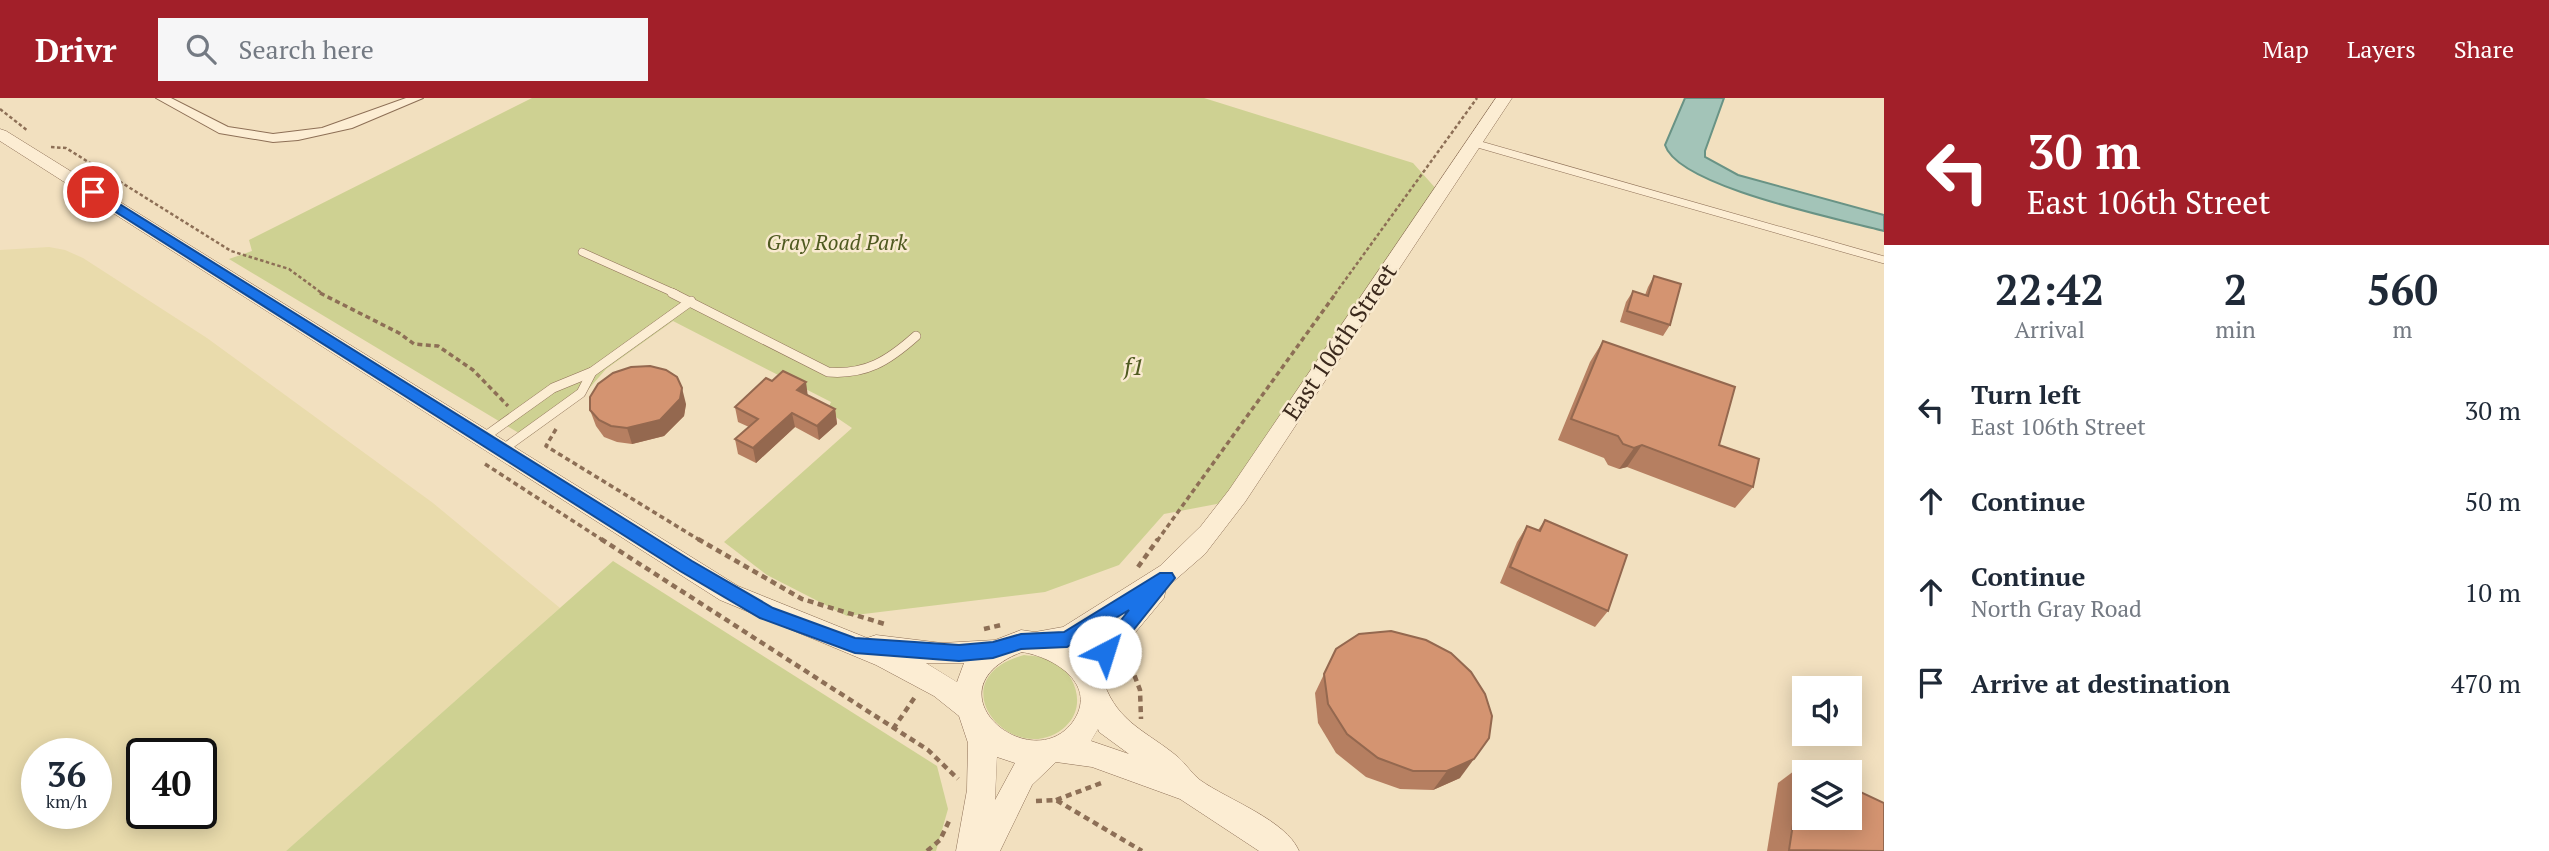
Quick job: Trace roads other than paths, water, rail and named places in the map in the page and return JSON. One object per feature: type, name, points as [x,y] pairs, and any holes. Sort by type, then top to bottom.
[{"type":"street","points":[[167,99],[227,131],[282,137],[348,126],[417,98]]},
{"type":"street","name":"East 106th Street","points":[[1092,686],[1109,645],[1166,578],[1200,545],[1229,508],[1504,98]]},
{"type":"street","points":[[0,134],[729,593],[776,617],[855,645],[944,685],[1002,746],[1016,750],[1092,754],[1189,789],[1237,817],[1284,851]]},
{"type":"street","name":"East 106th Street","points":[[1037,642],[1059,641],[1078,634],[1166,578]]},
{"type":"street","points":[[855,645],[942,654],[987,640],[1037,642],[1056,647],[1074,658],[1092,686],[1109,723],[1169,767],[1189,789]]},
{"type":"street","points":[[971,851],[984,784],[984,749],[967,690],[971,674],[980,660],[987,640]]},
{"type":"street","points":[[984,851],[1022,776],[1050,751],[1082,732],[1094,705],[1092,686]]},
{"type":"lane","points":[[1474,143],[1884,260]]},
{"type":"lane","points":[[582,252],[691,301],[828,372],[850,375],[869,372],[889,360],[916,336]]},
{"type":"lane","points":[[483,438],[553,388],[592,372],[691,301]]},
{"type":"lane","points":[[502,450],[584,390],[592,372]]},
{"type":"water","points":[[1685,98],[1724,98],[1705,157],[1738,175],[1884,215],[1884,231],[1799,210],[1728,188],[1676,160],[1665,145]]},
{"type":"park label","name":"Gray Road Park","points":[[837,243]]},
{"type":"park label","name":"f1","points":[[1134,367]]}]
